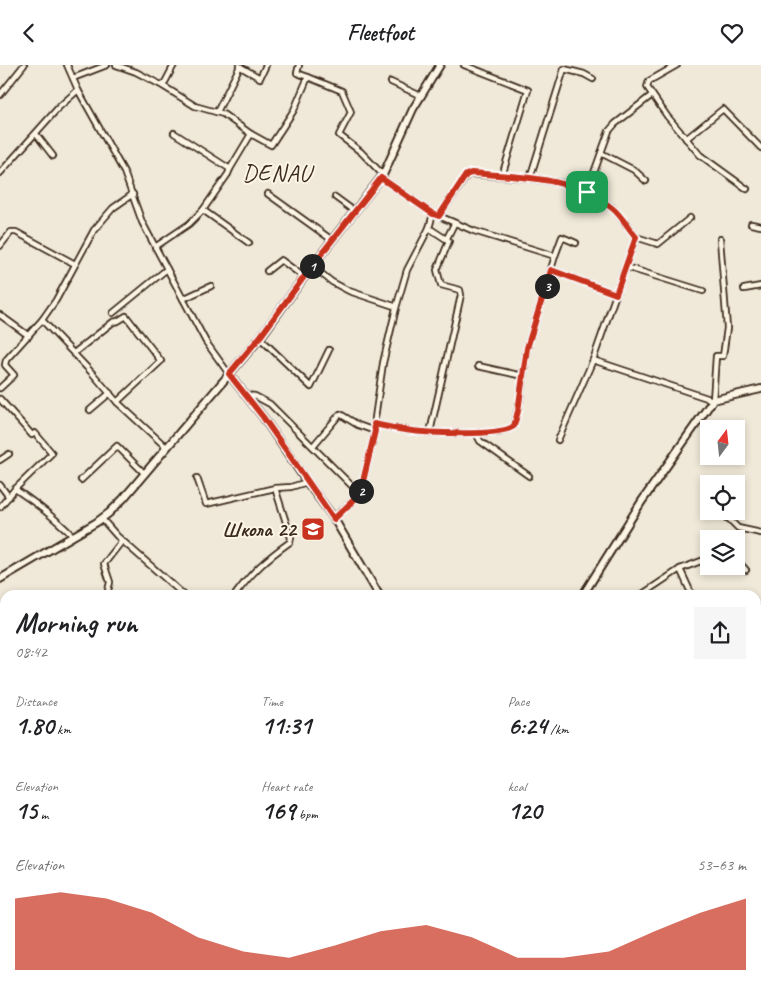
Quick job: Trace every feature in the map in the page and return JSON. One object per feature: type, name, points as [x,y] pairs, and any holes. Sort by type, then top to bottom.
[{"type":"main road","points":[[0,579],[102,519],[115,507],[229,374],[260,337],[382,176],[413,109],[440,65]]},
{"type":"main road","points":[[229,374],[263,417],[334,519],[376,590]]},
{"type":"main road","points":[[586,590],[642,501],[713,400],[761,389]]},
{"type":"street","points":[[0,95],[24,65]]},
{"type":"street","points":[[67,65],[78,90],[124,172],[142,222],[155,247],[206,342],[229,374]]},
{"type":"street","points":[[73,78],[107,65]]},
{"type":"street","points":[[116,65],[136,72],[163,86],[195,106],[223,114],[251,134],[272,145],[294,110],[308,77]]},
{"type":"street","points":[[163,86],[174,65]]},
{"type":"street","points":[[217,112],[239,66],[260,78],[266,65]]},
{"type":"street","points":[[299,65],[297,73],[342,91],[351,112],[339,135],[361,152],[382,176],[436,215],[454,224],[555,256]]},
{"type":"street","points":[[464,65],[528,90],[502,176]]},
{"type":"street","points":[[677,65],[647,83],[647,87],[700,155],[747,189]]},
{"type":"street","points":[[530,178],[564,69],[593,79]]},
{"type":"street","points":[[391,81],[421,96]]},
{"type":"street","points":[[0,173],[59,107],[78,90]]},
{"type":"street","points":[[587,192],[609,131],[615,124],[652,95]]},
{"type":"street","points":[[686,139],[723,109],[761,148]]},
{"type":"street","points":[[174,133],[230,169]]},
{"type":"street","points":[[36,134],[53,156]]},
{"type":"street","points":[[155,247],[189,224],[203,210],[228,174],[251,134]]},
{"type":"street","points":[[601,153],[634,170],[646,181]]},
{"type":"street","points":[[334,519],[360,494],[375,431],[374,424],[383,363],[407,270],[436,215],[468,174],[530,178],[568,184],[587,192],[613,208],[636,237],[658,244],[690,218]]},
{"type":"street","points":[[0,388],[14,375],[5,365],[6,360],[42,320],[56,301],[94,230],[133,193]]},
{"type":"street","points":[[268,193],[332,240]]},
{"type":"street","points":[[335,197],[354,211]]},
{"type":"street","points":[[203,210],[249,243]]},
{"type":"street","points":[[430,432],[461,295],[460,290],[441,285],[436,272],[449,241],[447,238],[454,224]]},
{"type":"street","points":[[751,224],[761,226]]},
{"type":"street","points":[[429,228],[447,238]]},
{"type":"street","points":[[0,246],[12,233],[16,233],[75,263]]},
{"type":"street","points":[[374,424],[406,430],[476,433],[504,430],[514,426],[527,348],[555,256],[562,237],[576,243]]},
{"type":"street","points":[[558,440],[593,360],[636,237]]},
{"type":"street","points":[[593,360],[713,400],[716,357],[722,356],[728,329],[720,239]]},
{"type":"street","points":[[267,271],[281,260],[304,277]]},
{"type":"street","points":[[312,266],[349,291],[396,308]]},
{"type":"street","points":[[626,267],[703,291]]},
{"type":"street","points":[[113,313],[167,269]]},
{"type":"street","points":[[551,270],[616,294]]},
{"type":"street","points":[[183,299],[210,286]]},
{"type":"street","points":[[744,289],[761,286]]},
{"type":"street","points":[[0,315],[28,336]]},
{"type":"street","points":[[74,353],[113,322],[126,316],[161,361],[117,402]]},
{"type":"street","points":[[42,320],[117,402],[166,447]]},
{"type":"street","points":[[260,337],[312,387],[329,350]]},
{"type":"street","points":[[478,366],[523,376]]},
{"type":"street","points":[[90,410],[110,393]]},
{"type":"street","points":[[246,395],[255,396],[270,404],[360,494]]},
{"type":"street","points":[[0,399],[32,435],[35,433],[52,453],[15,489],[0,507]]},
{"type":"street","points":[[313,446],[340,414],[358,425],[375,431]]},
{"type":"street","points":[[476,433],[480,441],[529,476]]},
{"type":"street","points":[[81,479],[117,446],[144,473]]},
{"type":"street","points":[[0,460],[9,454]]},
{"type":"street","points":[[197,478],[206,504],[307,482]]},
{"type":"street","points":[[0,485],[9,497]]},
{"type":"street","points":[[239,590],[248,577],[265,560],[290,542],[291,538],[274,488]]},
{"type":"street","points":[[15,489],[51,515],[73,536]]},
{"type":"street","points":[[102,519],[122,541],[178,590]]},
{"type":"street","points":[[730,520],[738,527],[761,533]]},
{"type":"street","points":[[108,590],[110,582],[104,564],[122,541]]},
{"type":"street","points":[[648,590],[680,569],[700,561]]},
{"type":"street","points":[[680,569],[690,590]]},
{"type":"place","name":"Школа 22","points":[[313,529]]},
{"type":"district","name":"DENAU","points":[[277,173]]},
{"type":"route","points":[[471,173],[530,178],[568,184],[587,192],[613,208],[636,237],[616,294],[551,270],[527,348],[514,426],[504,430],[476,433],[406,430],[374,424],[375,431],[360,494],[334,519],[263,417],[229,374],[260,337],[354,211],[381,178],[433,214],[439,216],[466,175],[471,173]]}]
